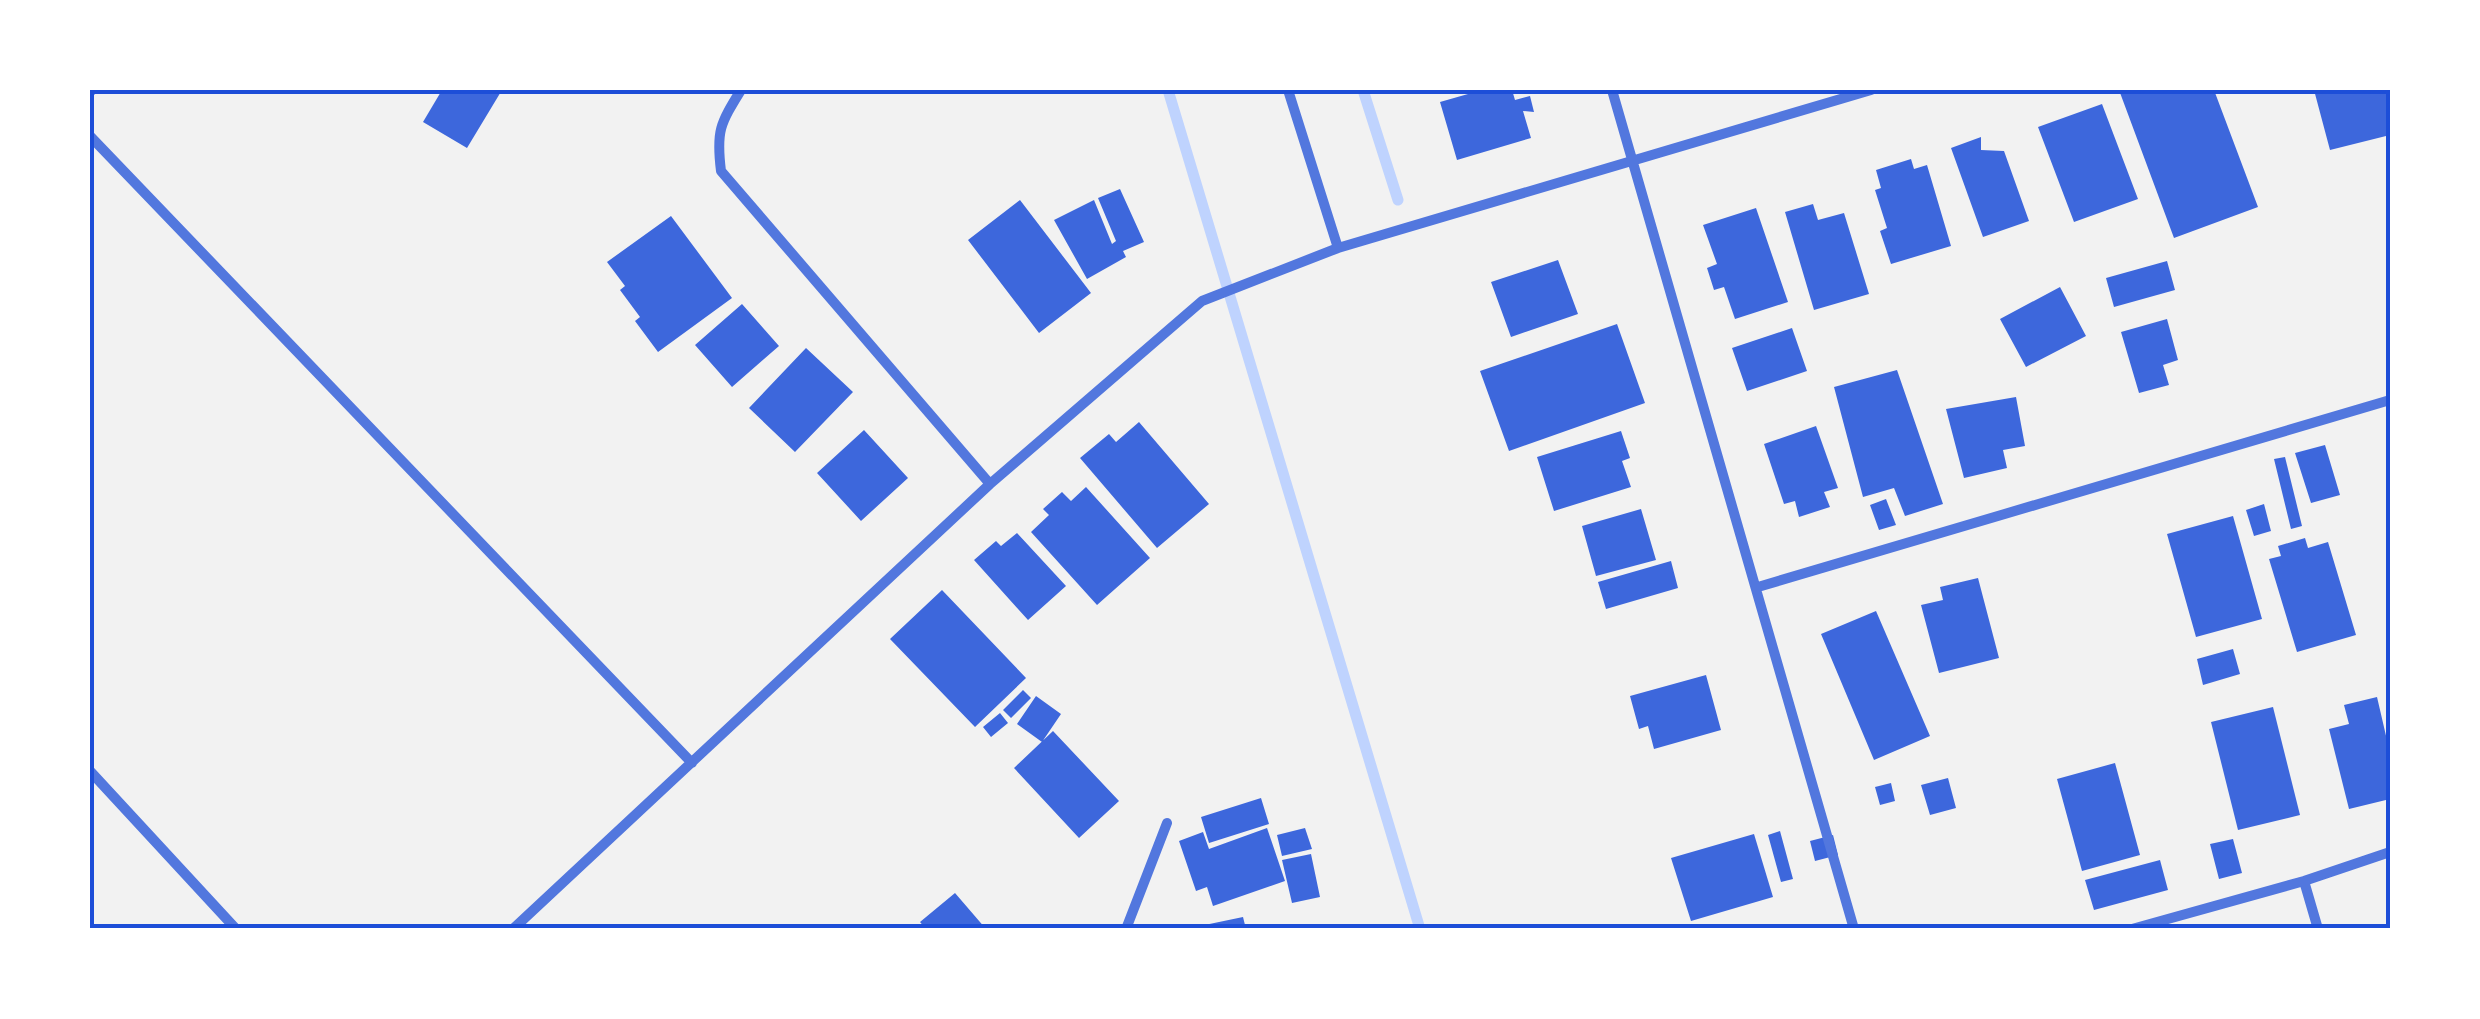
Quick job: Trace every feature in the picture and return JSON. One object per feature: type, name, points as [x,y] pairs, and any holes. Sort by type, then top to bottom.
[{"type":"street","points":[[741,90],[717,138],[721,171],[990,484]]},
{"type":"street","points":[[1288,90],[1338,248]]},
{"type":"street","points":[[1612,90],[1854,929]]},
{"type":"street","points":[[513,929],[990,484],[1202,301],[1338,248],[1871,90]]},
{"type":"street","points":[[90,136],[692,763]]},
{"type":"street","points":[[1758,587],[2390,400]]},
{"type":"street","points":[[90,772],[236,929]]},
{"type":"street","points":[[1126,929],[1166,823]]},
{"type":"street","points":[[2132,929],[2304,881],[2390,852]]},
{"type":"street","points":[[2304,881],[2318,929]]},
{"type":"building","points":[[442,90],[502,90],[467,148],[423,122]]},
{"type":"building","points":[[1482,90],[1512,90],[1515,100],[1530,96],[1534,112],[1523,111],[1531,138],[1457,160],[1440,102]]},
{"type":"building","points":[[2119,90],[2214,90],[2258,207],[2174,238]]},
{"type":"building","points":[[2314,90],[2386,90],[2390,135],[2330,150]]},
{"type":"building","points":[[2102,104],[2138,199],[2074,222],[2038,127]]},
{"type":"building","points":[[1981,137],[1981,150],[2004,151],[2029,221],[1983,237],[1951,148]]},
{"type":"building","points":[[1911,159],[1914,169],[1927,165],[1951,246],[1891,264],[1880,231],[1887,228],[1875,190],[1881,188],[1876,170]]},
{"type":"building","points":[[1120,189],[1144,242],[1123,251],[1126,257],[1087,279],[1054,220],[1094,200],[1112,244],[1116,241],[1098,198]]},
{"type":"building","points":[[1020,200],[1091,293],[1039,333],[968,240]]},
{"type":"building","points":[[1813,204],[1818,220],[1844,213],[1869,294],[1814,310],[1785,212]]},
{"type":"building","points":[[1756,208],[1788,302],[1735,319],[1724,287],[1714,290],[1707,268],[1717,264],[1703,225]]},
{"type":"building","points":[[671,216],[732,298],[658,352],[635,321],[640,317],[620,290],[625,286],[607,262]]},
{"type":"building","points":[[1558,260],[1578,314],[1511,337],[1491,282]]},
{"type":"building","points":[[2167,261],[2175,290],[2114,307],[2106,278]]},
{"type":"building","points":[[2060,287],[2086,336],[2026,367],[2000,319]]},
{"type":"building","points":[[742,304],[779,346],[732,387],[695,345]]},
{"type":"building","points":[[2167,319],[2178,360],[2163,365],[2169,385],[2139,393],[2121,332]]},
{"type":"building","points":[[1617,324],[1645,403],[1509,451],[1480,371]]},
{"type":"building","points":[[1792,328],[1807,371],[1747,391],[1732,348]]},
{"type":"building","points":[[806,348],[853,392],[795,452],[749,408]]},
{"type":"building","points":[[1897,370],[1943,504],[1905,516],[1894,488],[1863,497],[1834,387]]},
{"type":"building","points":[[2016,397],[2025,446],[2003,450],[2007,468],[1964,478],[1946,409]]},
{"type":"building","points":[[1139,422],[1209,504],[1157,548],[1080,458],[1109,434],[1116,442]]},
{"type":"building","points":[[1816,426],[1838,488],[1824,492],[1830,507],[1799,517],[1795,501],[1784,504],[1764,444]]},
{"type":"building","points":[[864,430],[908,478],[861,521],[817,473]]},
{"type":"building","points":[[1621,431],[1630,458],[1622,461],[1631,487],[1554,511],[1537,457]]},
{"type":"building","points":[[2325,445],[2340,495],[2311,503],[2295,453]]},
{"type":"building","points":[[2285,457],[2302,526],[2291,529],[2274,459]]},
{"type":"building","points":[[1086,487],[1150,558],[1097,605],[1031,532],[1049,515],[1043,509],[1062,492],[1071,501]]},
{"type":"building","points":[[1886,499],[1896,525],[1879,530],[1870,505]]},
{"type":"building","points":[[2264,504],[2271,531],[2254,536],[2246,510]]},
{"type":"building","points":[[1641,509],[1656,560],[1596,576],[1582,526]]},
{"type":"building","points":[[2233,516],[2262,619],[2196,637],[2167,534]]},
{"type":"building","points":[[1017,533],[1066,586],[1028,620],[974,560],[996,541],[1001,546]]},
{"type":"building","points":[[2305,538],[2308,548],[2328,542],[2356,635],[2297,652],[2269,559],[2281,556],[2278,546]]},
{"type":"building","points":[[1671,561],[1678,588],[1606,609],[1598,582]]},
{"type":"building","points":[[1978,578],[1999,658],[1939,673],[1921,605],[1943,600],[1940,587]]},
{"type":"building","points":[[942,590],[1026,678],[975,727],[890,639]]},
{"type":"building","points":[[1876,611],[1930,736],[1874,760],[1821,634]]},
{"type":"building","points":[[2233,649],[2240,674],[2203,685],[2197,659]]},
{"type":"building","points":[[1706,675],[1721,730],[1654,749],[1648,726],[1639,729],[1630,696]]},
{"type":"building","points":[[1023,690],[1031,698],[1011,718],[1003,710]]},
{"type":"building","points":[[1036,696],[1061,714],[1042,742],[1017,724]]},
{"type":"building","points":[[2377,697],[2390,753],[2390,799],[2349,809],[2329,729],[2349,724],[2344,705]]},
{"type":"building","points":[[2273,707],[2300,815],[2238,830],[2211,722]]},
{"type":"building","points":[[1000,713],[1008,723],[991,737],[983,727]]},
{"type":"building","points":[[1053,731],[1119,801],[1079,838],[1014,768]]},
{"type":"building","points":[[2115,763],[2140,855],[2082,871],[2057,779]]},
{"type":"building","points":[[1948,778],[1956,808],[1930,815],[1921,785]]},
{"type":"building","points":[[1891,783],[1895,801],[1880,805],[1875,787]]},
{"type":"building","points":[[1261,798],[1269,824],[1209,843],[1201,817]]},
{"type":"building","points":[[1267,828],[1285,881],[1213,906],[1207,887],[1196,891],[1179,841],[1203,832],[1209,849]]},
{"type":"building","points":[[1305,828],[1312,849],[1282,856],[1277,835]]},
{"type":"building","points":[[1780,831],[1793,879],[1781,882],[1768,835]]},
{"type":"building","points":[[1754,834],[1773,897],[1691,921],[1671,858]]},
{"type":"building","points":[[1833,835],[1838,855],[1815,861],[1810,841]]},
{"type":"building","points":[[2233,839],[2242,873],[2219,879],[2210,844]]},
{"type":"building","points":[[1311,854],[1320,897],[1292,903],[1282,860]]},
{"type":"building","points":[[2160,860],[2168,890],[2094,910],[2085,880]]},
{"type":"building","points":[[955,893],[986,929],[926,929],[920,922]]},
{"type":"building","points":[[1243,917],[1246,929],[1195,929],[1195,927]]},
{"type":"waterway","points":[[1168,90],[1420,929]]},
{"type":"waterway","points":[[1363,90],[1398,200]]}]
